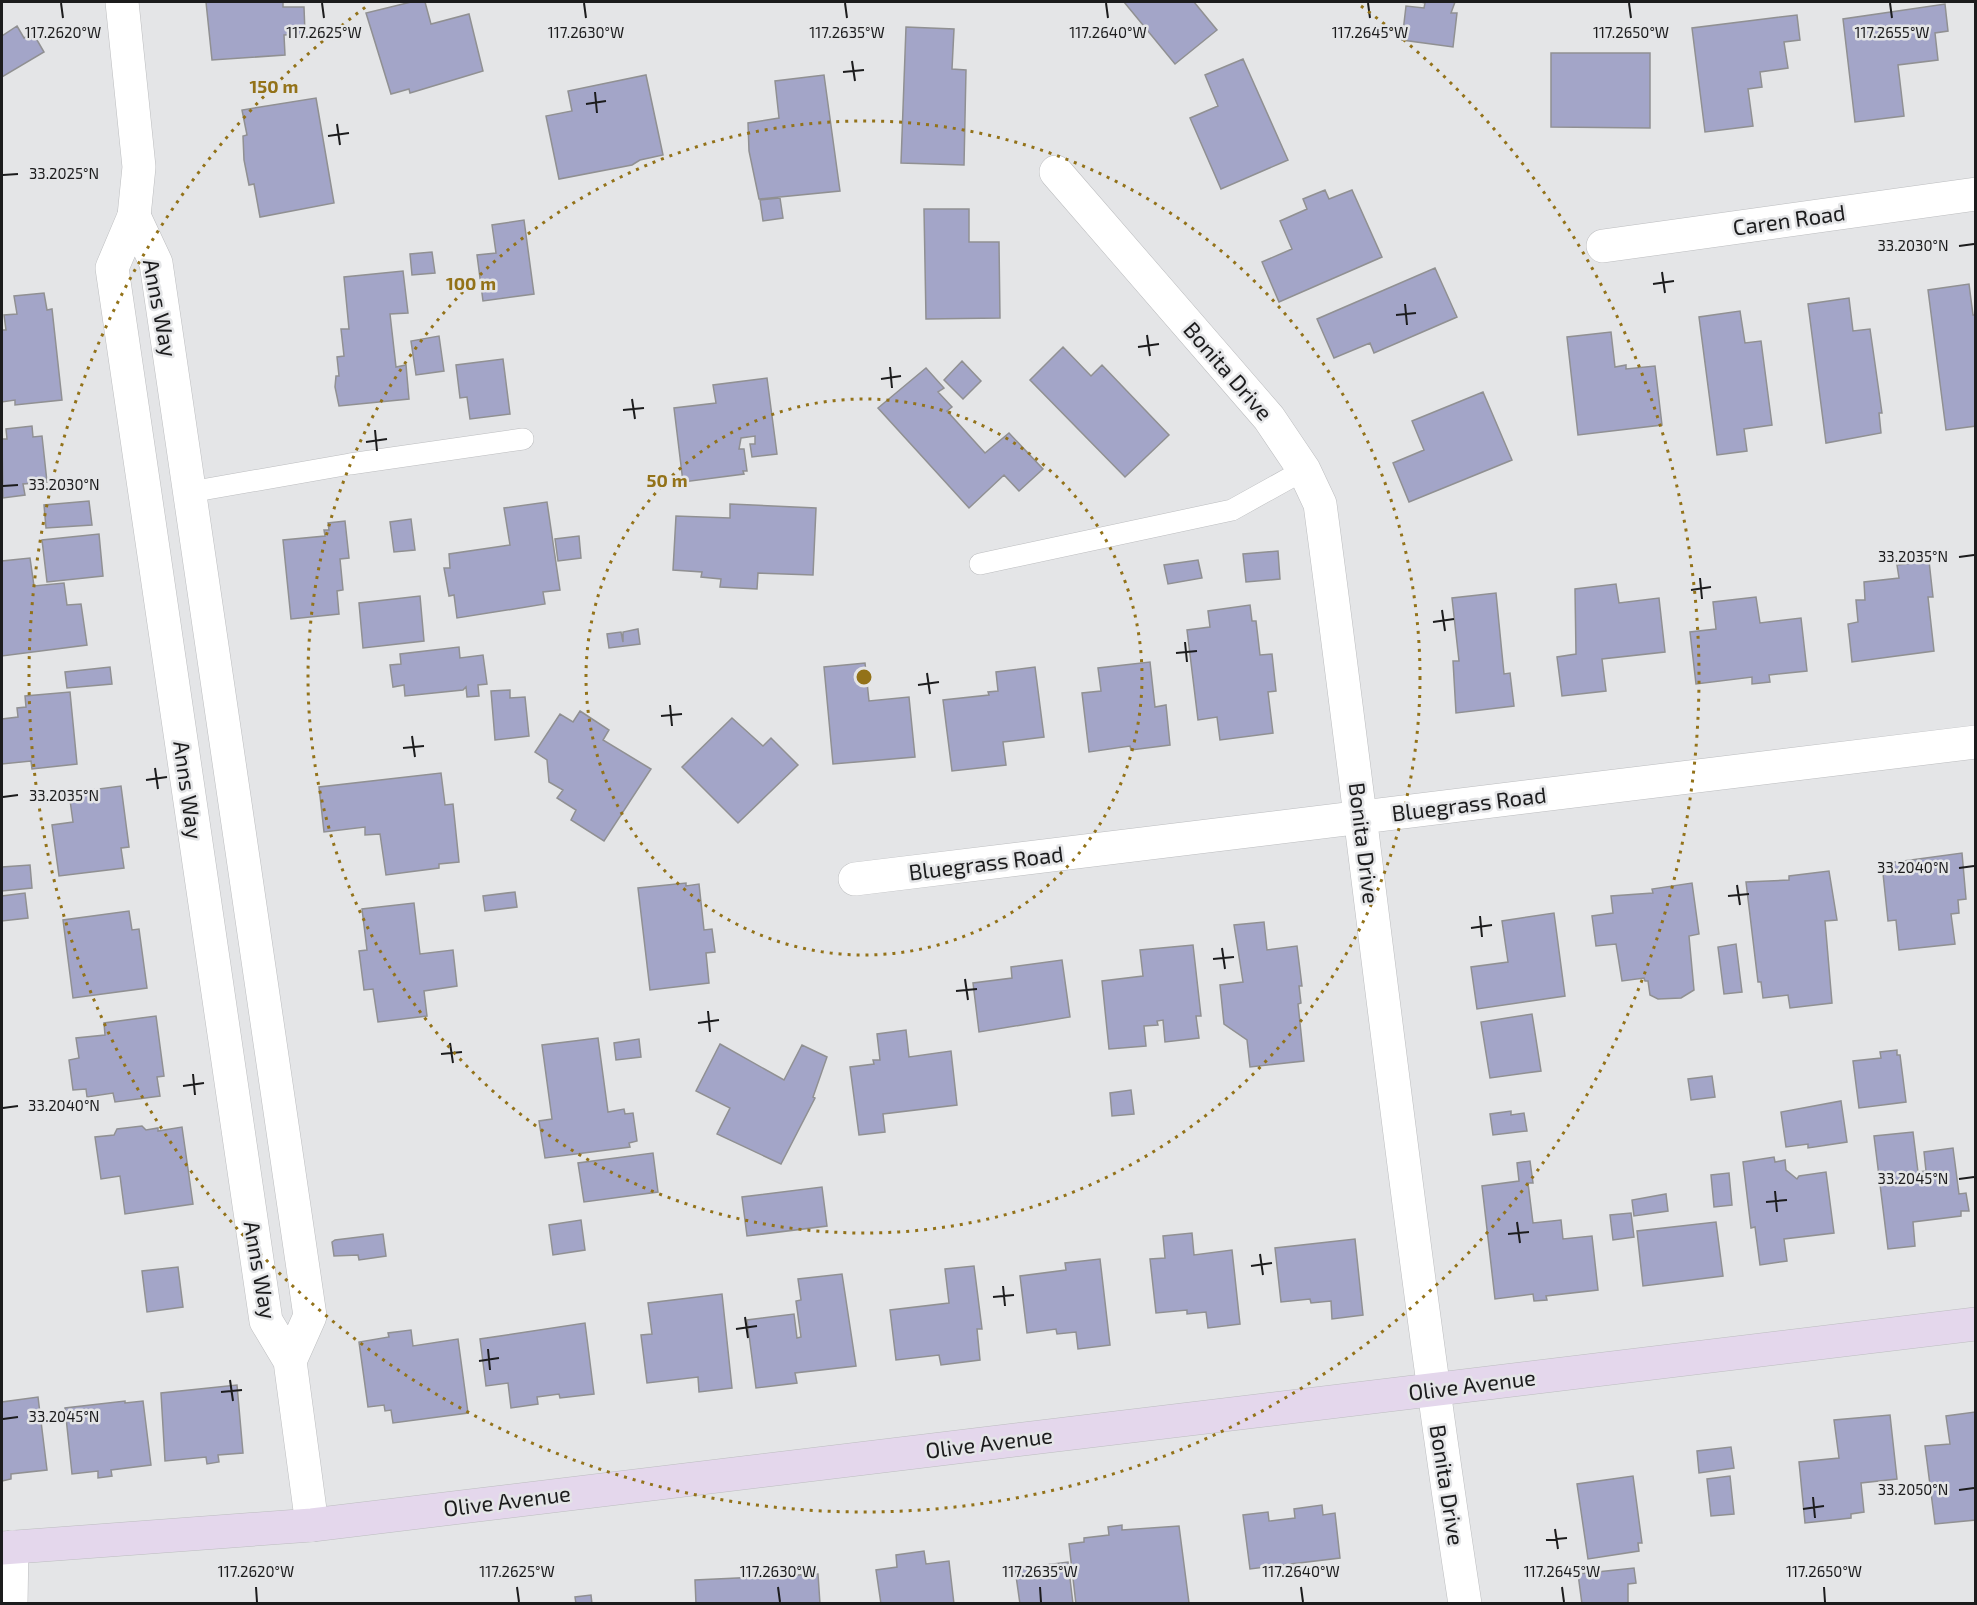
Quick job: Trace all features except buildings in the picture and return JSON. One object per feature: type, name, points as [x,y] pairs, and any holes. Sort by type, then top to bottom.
[{"type":"main road","name":"Olive Avenue","points":[[7,1548],[312,1525],[1976,1324]]},
{"type":"street","name":"Anns Way","points":[[122,2],[139,167],[134,216],[112,268],[266,1321],[290,1361],[312,1525]]},
{"type":"street","name":"Bonita Drive","points":[[1056,172],[1269,418],[1304,470],[1320,504],[1362,817],[1432,1390],[1465,1604]]},
{"type":"street","name":"Caren Road","points":[[1603,246],[1976,194]]},
{"type":"street","name":"Anns Way","points":[[134,216],[156,263],[310,1316],[290,1361]]},
{"type":"street","name":"Bluegrass Road","points":[[855,879],[1976,742]]},
{"type":"street","points":[[7,1548],[11,1604]]},
{"type":"lane","points":[[190,492],[350,464],[523,439]]},
{"type":"lane","points":[[980,564],[1232,510],[1304,470]]}]
